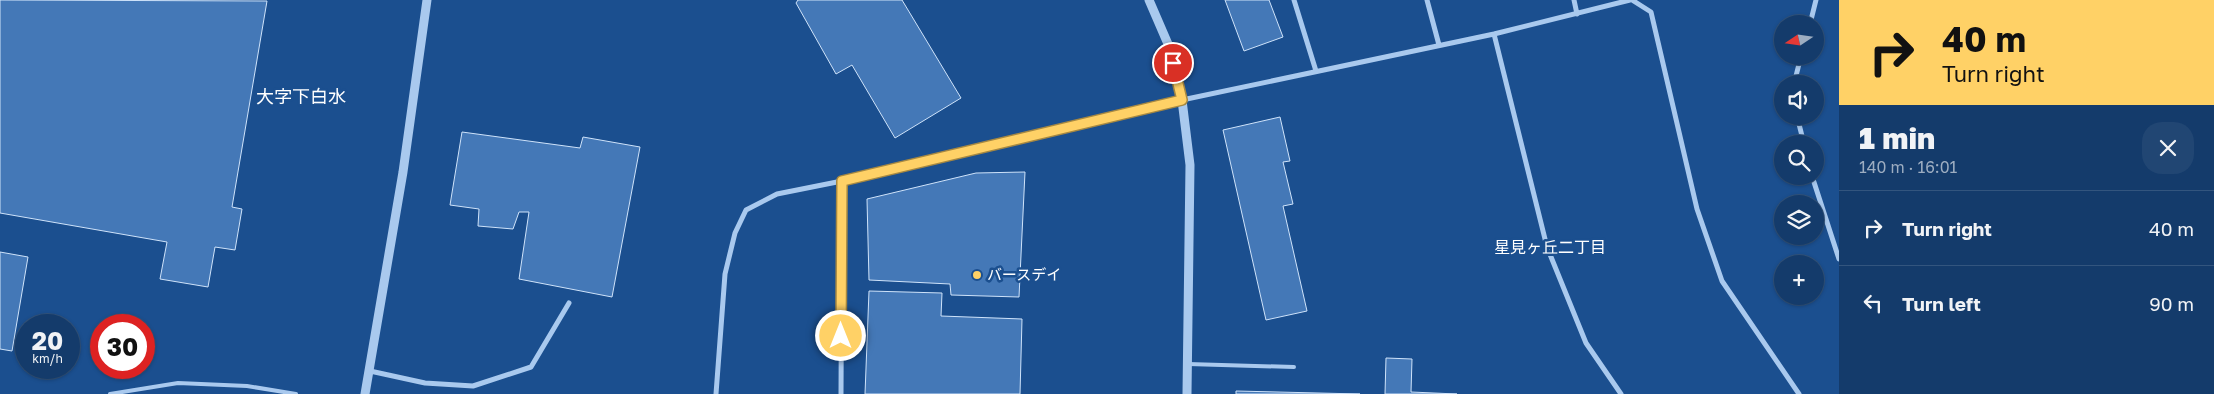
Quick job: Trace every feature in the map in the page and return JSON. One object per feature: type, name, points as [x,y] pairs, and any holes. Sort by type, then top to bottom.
[{"type":"street","points":[[366,394],[403,172],[427,0]]},
{"type":"street","points":[[1149,0],[1168,44],[1182,100],[1190,165],[1187,394]]},
{"type":"street","points":[[1294,0],[1316,71]]},
{"type":"street","points":[[1427,0],[1439,45]]},
{"type":"street","points":[[1574,0],[1577,14]]},
{"type":"street","points":[[716,394],[725,274],[735,233],[746,210],[777,194],[842,181],[1182,100],[1494,34],[1631,0],[1651,12],[1697,209],[1722,281],[1799,394]]},
{"type":"street","points":[[1812,15],[1816,0]]},
{"type":"street","points":[[1494,34],[1547,247],[1586,343],[1621,394]]},
{"type":"street","points":[[840,394],[842,181]]},
{"type":"street","points":[[1815,185],[1839,259]]},
{"type":"street","points":[[370,371],[425,383],[472,386],[532,367],[569,303]]},
{"type":"lane","points":[[1188,364],[1294,367]]},
{"type":"lane","points":[[110,394],[178,383],[247,386],[296,394]]},
{"type":"building","points":[[0,0],[267,1],[232,207],[242,209],[235,250],[215,247],[208,287],[160,279],[167,242],[0,213]]},
{"type":"building","points":[[798,0],[902,0],[961,98],[895,138],[852,65],[836,74],[796,3]]},
{"type":"building","points":[[1225,0],[1269,0],[1283,37],[1244,51]]},
{"type":"building","points":[[1280,117],[1290,161],[1283,162],[1293,204],[1283,206],[1307,311],[1266,320],[1223,130]]},
{"type":"building","points":[[462,132],[580,148],[583,137],[640,147],[612,297],[519,279],[529,212],[519,212],[513,229],[478,226],[479,209],[450,205]]},
{"type":"building","points":[[1025,172],[1019,297],[951,295],[950,284],[869,280],[867,199],[976,173]]},
{"type":"building","points":[[0,252],[28,257],[18,314],[15,314],[15,333],[12,351],[0,349]]},
{"type":"building","points":[[869,291],[942,293],[941,316],[1022,319],[1020,394],[865,394]]},
{"type":"building","points":[[1386,358],[1412,359],[1411,392],[1457,394],[1385,394]]},
{"type":"building","points":[[1236,391],[1360,394],[1236,394]]},
{"type":"place","name":"バースデイ","points":[[977,275]]},
{"type":"district","name":"大字下白水","points":[[301,97]]},
{"type":"district","name":"星見ヶ丘二丁目","points":[[1550,247]]},
{"type":"route","points":[[841,336],[842,181],[1182,100],[1173,63]]}]
